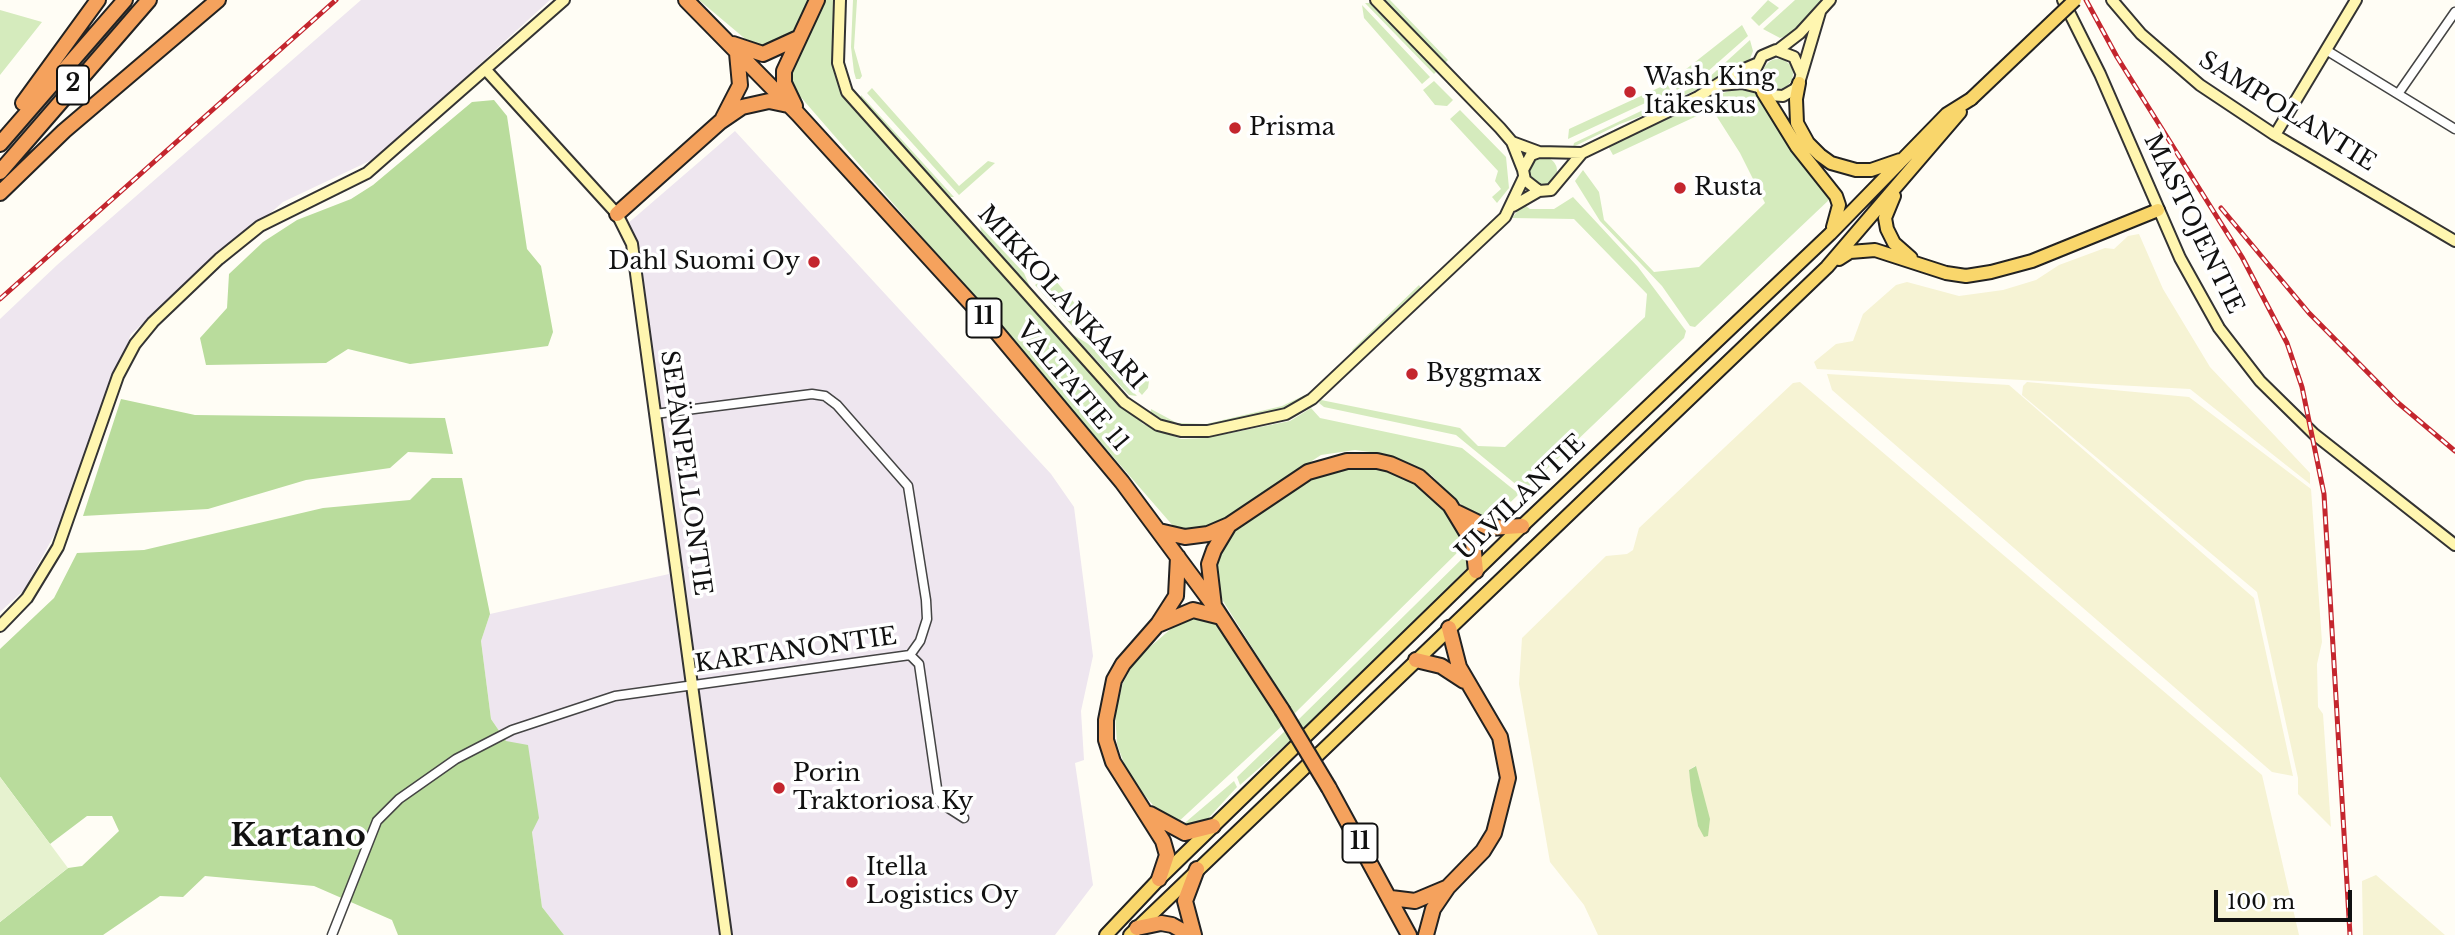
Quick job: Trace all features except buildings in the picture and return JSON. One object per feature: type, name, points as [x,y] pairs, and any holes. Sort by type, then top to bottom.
[{"type":"highway","points":[[0,133],[98,0]]},
{"type":"highway","name":"2","points":[[0,145],[125,0]]},
{"type":"highway","name":"2","points":[[0,172],[149,0]]},
{"type":"highway","points":[[0,193],[64,131],[218,0]]},
{"type":"highway","name":"11","points":[[686,0],[737,53]]},
{"type":"highway","points":[[794,110],[784,83],[784,71],[817,0]]},
{"type":"highway","points":[[725,41],[763,54],[798,38]]},
{"type":"highway","points":[[720,122],[740,85],[737,53]]},
{"type":"highway","name":"VALTATIE 11","points":[[737,53],[794,110],[995,330],[1122,482],[1217,612],[1282,710],[1329,788],[1409,935]]},
{"type":"highway","points":[[617,214],[720,122],[756,101],[794,110]]},
{"type":"highway","points":[[1159,531],[1196,537],[1229,525],[1308,472],[1347,461],[1377,461],[1404,469],[1430,485],[1456,512],[1473,543],[1476,571]]},
{"type":"highway","points":[[1456,512],[1489,528],[1522,526]]},
{"type":"highway","points":[[1158,624],[1193,610],[1217,612],[1209,564],[1229,525]]},
{"type":"highway","points":[[1158,879],[1167,855],[1163,841],[1113,762],[1107,740],[1106,720],[1114,680],[1133,650],[1158,624],[1176,596],[1178,557]]},
{"type":"highway","points":[[1426,935],[1428,918],[1448,887],[1483,851],[1494,833],[1507,778],[1500,737],[1468,684],[1454,654],[1449,628]]},
{"type":"highway","points":[[1416,660],[1441,666],[1468,684]]},
{"type":"highway","points":[[1146,812],[1185,833],[1213,826]]},
{"type":"highway","points":[[1192,935],[1185,901],[1196,869]]},
{"type":"highway","points":[[1391,898],[1415,901],[1448,887]]},
{"type":"highway","points":[[1133,932],[1152,923],[1172,925],[1192,935]]},
{"type":"main road","name":"ULVILANTIE","points":[[1133,932],[1827,267],[1971,99],[2075,0]]},
{"type":"main road","points":[[1800,78],[1796,99],[1797,123],[1808,143],[1831,163],[1856,170],[1871,170],[1904,159]]},
{"type":"main road","points":[[1760,89],[1797,147],[1836,196],[1838,218],[1830,234]]},
{"type":"main road","name":"ULVILANTIE","points":[[1106,935],[1158,879],[1522,526],[1830,234],[1947,114],[1971,99]]},
{"type":"main road","points":[[1908,172],[1885,218],[1894,243],[1914,260]]},
{"type":"main road","points":[[1827,267],[1850,251],[1863,249],[1914,260],[1966,276],[1991,272],[2032,261],[2158,210]]},
{"type":"street","points":[[0,626],[27,598],[58,547],[118,376],[135,344],[153,322],[219,259],[260,226],[367,173],[564,0]]},
{"type":"street","name":"MIKKOLANKAARI","points":[[840,0],[838,63],[847,92],[1124,402],[1158,425],[1181,431],[1208,431],[1286,414],[1312,398],[1506,217],[1513,206],[1524,174]]},
{"type":"street","points":[[1376,0],[1512,142],[1531,187],[1539,191],[1551,190],[1582,153],[1720,85],[1735,73],[1756,64]]},
{"type":"street","points":[[1760,89],[1754,72],[1762,56],[1778,50],[1830,0]]},
{"type":"street","name":"MASTOJENTIE","points":[[2063,0],[2100,74],[2158,210],[2203,302],[2219,328],[2260,381],[2339,455],[2455,545]]},
{"type":"street","name":"SAMPOLANTIE","points":[[2112,0],[2141,34],[2200,85],[2275,135],[2455,241]]},
{"type":"street","points":[[2275,135],[2356,0]]},
{"type":"street","points":[[1720,85],[1742,83],[1783,96],[1800,78],[1820,12]]},
{"type":"street","points":[[2399,94],[2455,12]]},
{"type":"street","points":[[1778,50],[1794,57],[1800,78]]},
{"type":"street","points":[[2326,50],[2455,129]]},
{"type":"street","name":"SEPÄNPELLONTIE","points":[[486,69],[617,214],[632,244],[726,935]]},
{"type":"street","points":[[1512,142],[1543,152],[1560,161],[1563,176]]},
{"type":"street","points":[[1524,174],[1531,155],[1543,152],[1582,153]]},
{"type":"street","name":"MIKKOLANKAARI","points":[[1513,206],[1539,191]]},
{"type":"street","name":"KARTANONTIE","points":[[332,935],[377,821],[399,799],[456,759],[512,730],[603,698],[911,655],[920,641],[927,620],[924,579],[908,486],[837,405],[825,396],[812,394],[655,414]]},
{"type":"street","points":[[911,655],[919,664],[939,802],[964,818]]},
{"type":"shaded area","points":[[361,0],[550,0],[378,157],[283,202],[131,334],[69,508],[24,590],[0,612],[0,319],[57,265]]},
{"type":"shaded area","points":[[735,131],[1051,474],[1074,507],[1093,656],[1081,711],[1084,760],[1075,763],[1093,885],[1055,935],[564,935],[542,907],[532,832],[506,741],[491,719],[481,641],[490,614],[669,574],[626,243],[619,231]]},
{"type":"shaded area","points":[[2139,234],[2163,289],[2210,367],[2310,473],[2310,484],[2190,389],[1817,369],[1814,362],[1836,344],[1853,341],[1863,314],[1896,285],[1907,282],[1959,296],[2003,290],[2036,280],[2059,265],[2105,248],[2114,249],[2128,236]]},
{"type":"shaded area","points":[[1827,374],[2009,385],[2254,598],[2293,776],[2272,772],[1832,390]]},
{"type":"shaded area","points":[[1800,382],[2262,775],[2299,935],[1598,935],[1584,905],[1550,862],[1519,684],[1522,638],[1606,556],[1627,554],[1633,550],[1639,528],[1793,383]],"holes":[[[1695,766],[1700,781],[1698,826],[1689,770]]]},
{"type":"shaded area","points":[[2027,382],[2189,397],[2311,489],[2322,642],[2317,664],[2318,707],[2323,714],[2331,827],[2298,794],[2298,778],[2257,592],[2022,395],[2023,386]]},
{"type":"shaded area","points":[[2376,875],[2445,935],[2363,935],[2362,881]]},
{"type":"green space","points":[[699,0],[811,0],[797,27],[775,45],[756,48]]},
{"type":"green space","points":[[823,0],[835,0],[833,64],[842,96],[1143,424],[1181,439],[1206,438],[1290,421],[1311,408],[1320,418],[1462,448],[1519,494],[1489,523],[1470,513],[1431,475],[1412,464],[1385,454],[1355,450],[1321,455],[1212,526],[1196,532],[1174,527],[792,87],[789,73]]},
{"type":"green space","points":[[853,0],[857,0],[854,48],[862,76],[860,79],[856,79],[854,72],[851,47]]},
{"type":"green space","points":[[1384,0],[1390,0],[1448,60],[1445,63]]},
{"type":"green space","points":[[1768,0],[1779,8],[1759,26],[1751,18]]},
{"type":"green space","points":[[1795,0],[1821,0],[1811,17],[1790,35],[1780,38],[1763,29]]},
{"type":"green space","points":[[1365,3],[1373,3],[1438,70],[1434,74]]},
{"type":"green space","points":[[1362,5],[1430,77],[1422,84],[1364,18]]},
{"type":"green space","points":[[0,10],[42,22],[0,75]]},
{"type":"green space","points":[[1742,25],[1748,36],[1706,73],[1677,90],[1671,81]]},
{"type":"green space","points":[[1750,40],[1753,51],[1750,59],[1719,79],[1681,97],[1679,94],[1705,81]]},
{"type":"green space","points":[[1778,59],[1789,63],[1793,74],[1789,85],[1778,89],[1767,85],[1763,74],[1767,63]]},
{"type":"green space","points":[[1434,81],[1453,100],[1447,106],[1435,105],[1423,90]]},
{"type":"green space","points":[[1667,84],[1671,91],[1568,139],[1569,129]]},
{"type":"green space","points":[[1740,87],[1752,89],[1760,96],[1831,198],[1695,327],[1690,326],[1662,286],[1600,221],[1575,181],[1583,170],[1599,192],[1604,220],[1654,272],[1699,267],[1765,203],[1740,153],[1712,109],[1715,96]]},
{"type":"green space","points":[[872,88],[959,186],[988,161],[995,163],[959,195],[867,93]]},
{"type":"green space","points":[[861,95],[954,197],[948,197],[860,103]]},
{"type":"green space","points":[[494,100],[507,116],[527,249],[541,266],[553,332],[548,346],[410,364],[348,349],[326,363],[206,365],[200,338],[227,308],[229,274],[263,242],[297,220],[351,199],[373,185],[472,102]]},
{"type":"green space","points":[[1662,101],[1666,107],[1620,124],[1573,147],[1574,143]]},
{"type":"green space","points":[[1695,106],[1699,115],[1613,155],[1608,146]]},
{"type":"green space","points":[[1460,110],[1506,157],[1509,188],[1497,203],[1492,197],[1501,189],[1495,181],[1498,171],[1450,119]]},
{"type":"green space","points":[[1543,157],[1553,161],[1557,171],[1553,181],[1543,185],[1533,181],[1529,171],[1533,161]]},
{"type":"green space","points":[[1573,197],[1638,267],[1686,331],[1684,338],[1524,491],[1456,435],[1324,407],[1319,403],[1321,400],[1460,428],[1478,446],[1505,447],[1645,317],[1647,294],[1574,219],[1512,218],[1523,204],[1530,209],[1554,209]]},
{"type":"green space","points":[[980,226],[1024,273],[1030,287],[982,235]]},
{"type":"green space","points":[[1055,280],[1083,313],[1077,319],[1093,335],[1089,339],[1073,327],[1035,285],[1040,281],[1047,287]]},
{"type":"green space","points":[[1419,285],[1421,288],[1354,352],[1352,350]]},
{"type":"green space","points":[[1072,334],[1090,345],[1137,396],[1129,395]]},
{"type":"green space","points":[[1097,340],[1136,383],[1144,377],[1149,381],[1148,388],[1142,395],[1094,343]]},
{"type":"green space","points":[[1305,395],[1307,398],[1285,409],[1207,427],[1167,425],[1150,416],[1151,409],[1177,423],[1206,424],[1282,406]]},
{"type":"green space","points":[[121,399],[195,415],[445,418],[453,454],[408,452],[390,468],[306,480],[208,509],[83,516]]},
{"type":"green space","points":[[1354,467],[1377,467],[1418,483],[1447,515],[1466,544],[1294,714],[1223,601],[1216,585],[1215,569],[1219,552],[1233,533],[1311,478]]},
{"type":"green space","points":[[432,478],[462,478],[490,614],[481,641],[491,719],[506,741],[528,745],[539,818],[532,832],[542,907],[564,935],[398,935],[392,920],[314,886],[205,876],[183,897],[160,896],[103,935],[0,935],[0,922],[68,868],[82,866],[119,831],[112,816],[87,816],[50,844],[0,777],[0,649],[54,598],[77,553],[144,550],[323,508],[410,500]]},
{"type":"green space","points":[[1469,552],[1467,568],[1303,729],[1298,720]]},
{"type":"green space","points":[[1193,614],[1207,618],[1221,628],[1283,725],[1176,824],[1158,811],[1129,777],[1117,744],[1115,713],[1123,683],[1136,659],[1180,621]]},
{"type":"green space","points":[[1285,731],[1291,740],[1240,785],[1237,777]]},
{"type":"green space","points":[[1696,766],[1710,819],[1708,836],[1704,837],[1698,826],[1691,790],[1689,770]]},
{"type":"green space","points":[[0,777],[68,868],[0,922]]},
{"type":"green space","points":[[1234,781],[1237,787],[1203,824],[1180,827]]},
{"type":"railway","points":[[0,299],[336,0]]},
{"type":"railway","points":[[2086,0],[2117,57],[2242,257],[2287,343],[2302,387],[2324,494],[2350,935]]},
{"type":"railway","points":[[2221,208],[2309,313],[2397,402],[2455,451]]},
{"type":"place","name":"Wash King Itäkeskus","points":[[1630,92]]},
{"type":"place","name":"Prisma","points":[[1235,128]]},
{"type":"place","name":"Rusta","points":[[1680,188]]},
{"type":"place","name":"Dahl Suomi Oy","points":[[814,262]]},
{"type":"place","name":"Byggmax","points":[[1412,374]]},
{"type":"place","name":"Porin Traktoriosa Ky","points":[[779,788]]},
{"type":"place","name":"Itella Logistics Oy","points":[[852,882]]},
{"type":"district","name":"Kartano","points":[[298,837]]}]
